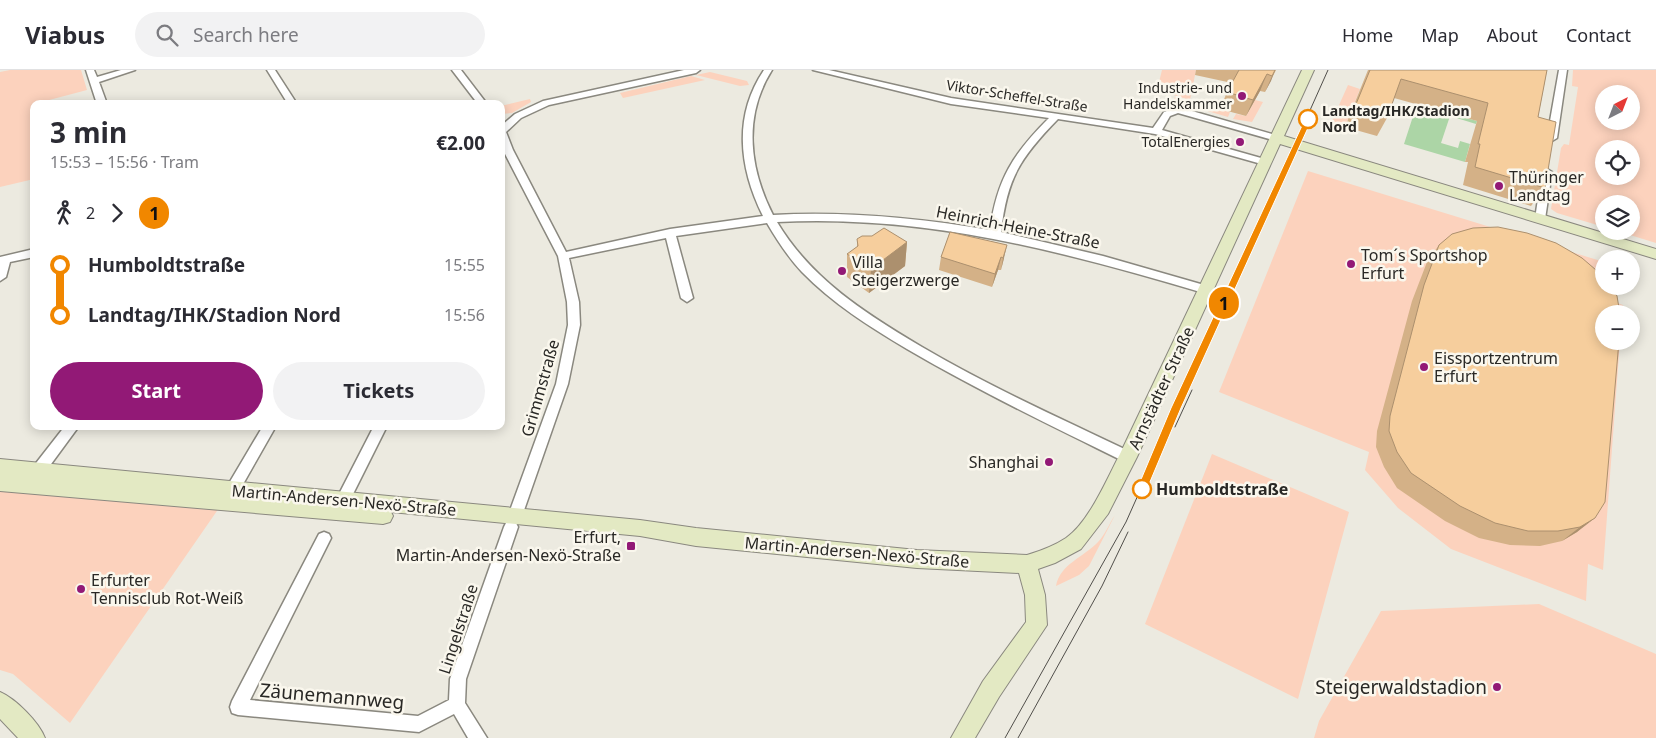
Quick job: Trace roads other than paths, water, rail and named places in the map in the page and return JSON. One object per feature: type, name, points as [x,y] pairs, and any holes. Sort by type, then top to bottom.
[{"type":"main road","name":"Arnstädter Straße","points":[[1027,564],[1048,557],[1074,542],[1088,527],[1128,457],[1308,70]]},
{"type":"main road","points":[[1276,138],[1656,254]]},
{"type":"main road","name":"Martin-Andersen-Nexö-Straße","points":[[0,467],[343,500],[634,538],[687,536],[917,559],[1027,564]]},
{"type":"main road","name":"Martin-Andersen-Nexö-Straße","points":[[0,482],[513,522]]},
{"type":"main road","points":[[962,738],[991,689],[1037,625],[1035,595],[1027,564]]},
{"type":"main road","points":[[0,703],[34,738]]},
{"type":"street","points":[[90,70],[101,100]]},
{"type":"street","points":[[94,81],[131,70]]},
{"type":"street","points":[[270,70],[290,100]]},
{"type":"street","points":[[456,70],[480,100]]},
{"type":"street","points":[[505,127],[518,116],[546,103],[696,70]]},
{"type":"street","points":[[768,70],[757,86],[750,104],[747,151],[753,177],[769,219],[806,268],[835,296],[867,319],[960,375],[1128,457]]},
{"type":"street","name":"Viktor-Scheffel-Straße","points":[[817,70],[952,101],[1156,131],[1265,162]]},
{"type":"street","points":[[1540,219],[1563,70]]},
{"type":"street","points":[[1156,131],[1170,110],[1191,113],[1276,138]]},
{"type":"street","points":[[995,235],[1003,190],[1012,171],[1025,150],[1055,117]]},
{"type":"street","name":"Grimmstraße","points":[[505,142],[563,256],[574,302],[571,346],[562,384],[513,522]]},
{"type":"street","name":"Heinrich-Heine-Straße","points":[[563,256],[670,234],[769,219],[836,217],[881,220],[995,235],[1106,262],[1207,290]]},
{"type":"street","points":[[670,234],[687,298]]},
{"type":"street","points":[[0,278],[3,260],[30,254]]},
{"type":"street","points":[[38,471],[70,430]]},
{"type":"street","points":[[233,489],[268,430]]},
{"type":"street","points":[[343,500],[379,430]]},
{"type":"street","name":"Lingelstraße","points":[[457,704],[458,679],[513,522]]},
{"type":"street","name":"Zäunemannweg","points":[[324,538],[238,708],[419,724],[457,704]]},
{"type":"street","points":[[457,704],[472,732],[479,738]]},
{"type":"tram line","points":[[1005,738],[1126,522],[1328,70]]},
{"type":"tram line","name":"1","points":[[1142,489],[1176,408],[1308,119]]},
{"type":"tram line","points":[[1175,427],[1192,390]]},
{"type":"tram line","points":[[1018,738],[1102,586],[1128,532]]},
{"type":"place","name":"Industrie- und Handelskammer","points":[[1242,96]]},
{"type":"place","name":"Landtag/IHK/Stadion Nord","points":[[1308,119]]},
{"type":"place","name":"TotalEnergies","points":[[1240,142]]},
{"type":"place","name":"Thüringer Landtag","points":[[1499,186]]},
{"type":"place","name":"Tom´s Sportshop Erfurt","points":[[1351,264]]},
{"type":"place","name":"Villa Steigerzwerge","points":[[842,271]]},
{"type":"place","name":"Eissportzentrum Erfurt","points":[[1424,367]]},
{"type":"place","name":"Shanghai","points":[[1049,462]]},
{"type":"place","name":"Humboldtstraße","points":[[1142,489]]},
{"type":"place","name":"Erfurt, Martin-Andersen-Nexö-Straße","points":[[631,546]]},
{"type":"place","name":"Erfurter Tennisclub Rot-Weiß","points":[[81,589]]},
{"type":"place","name":"Steigerwaldstadion","points":[[1497,687]]}]
